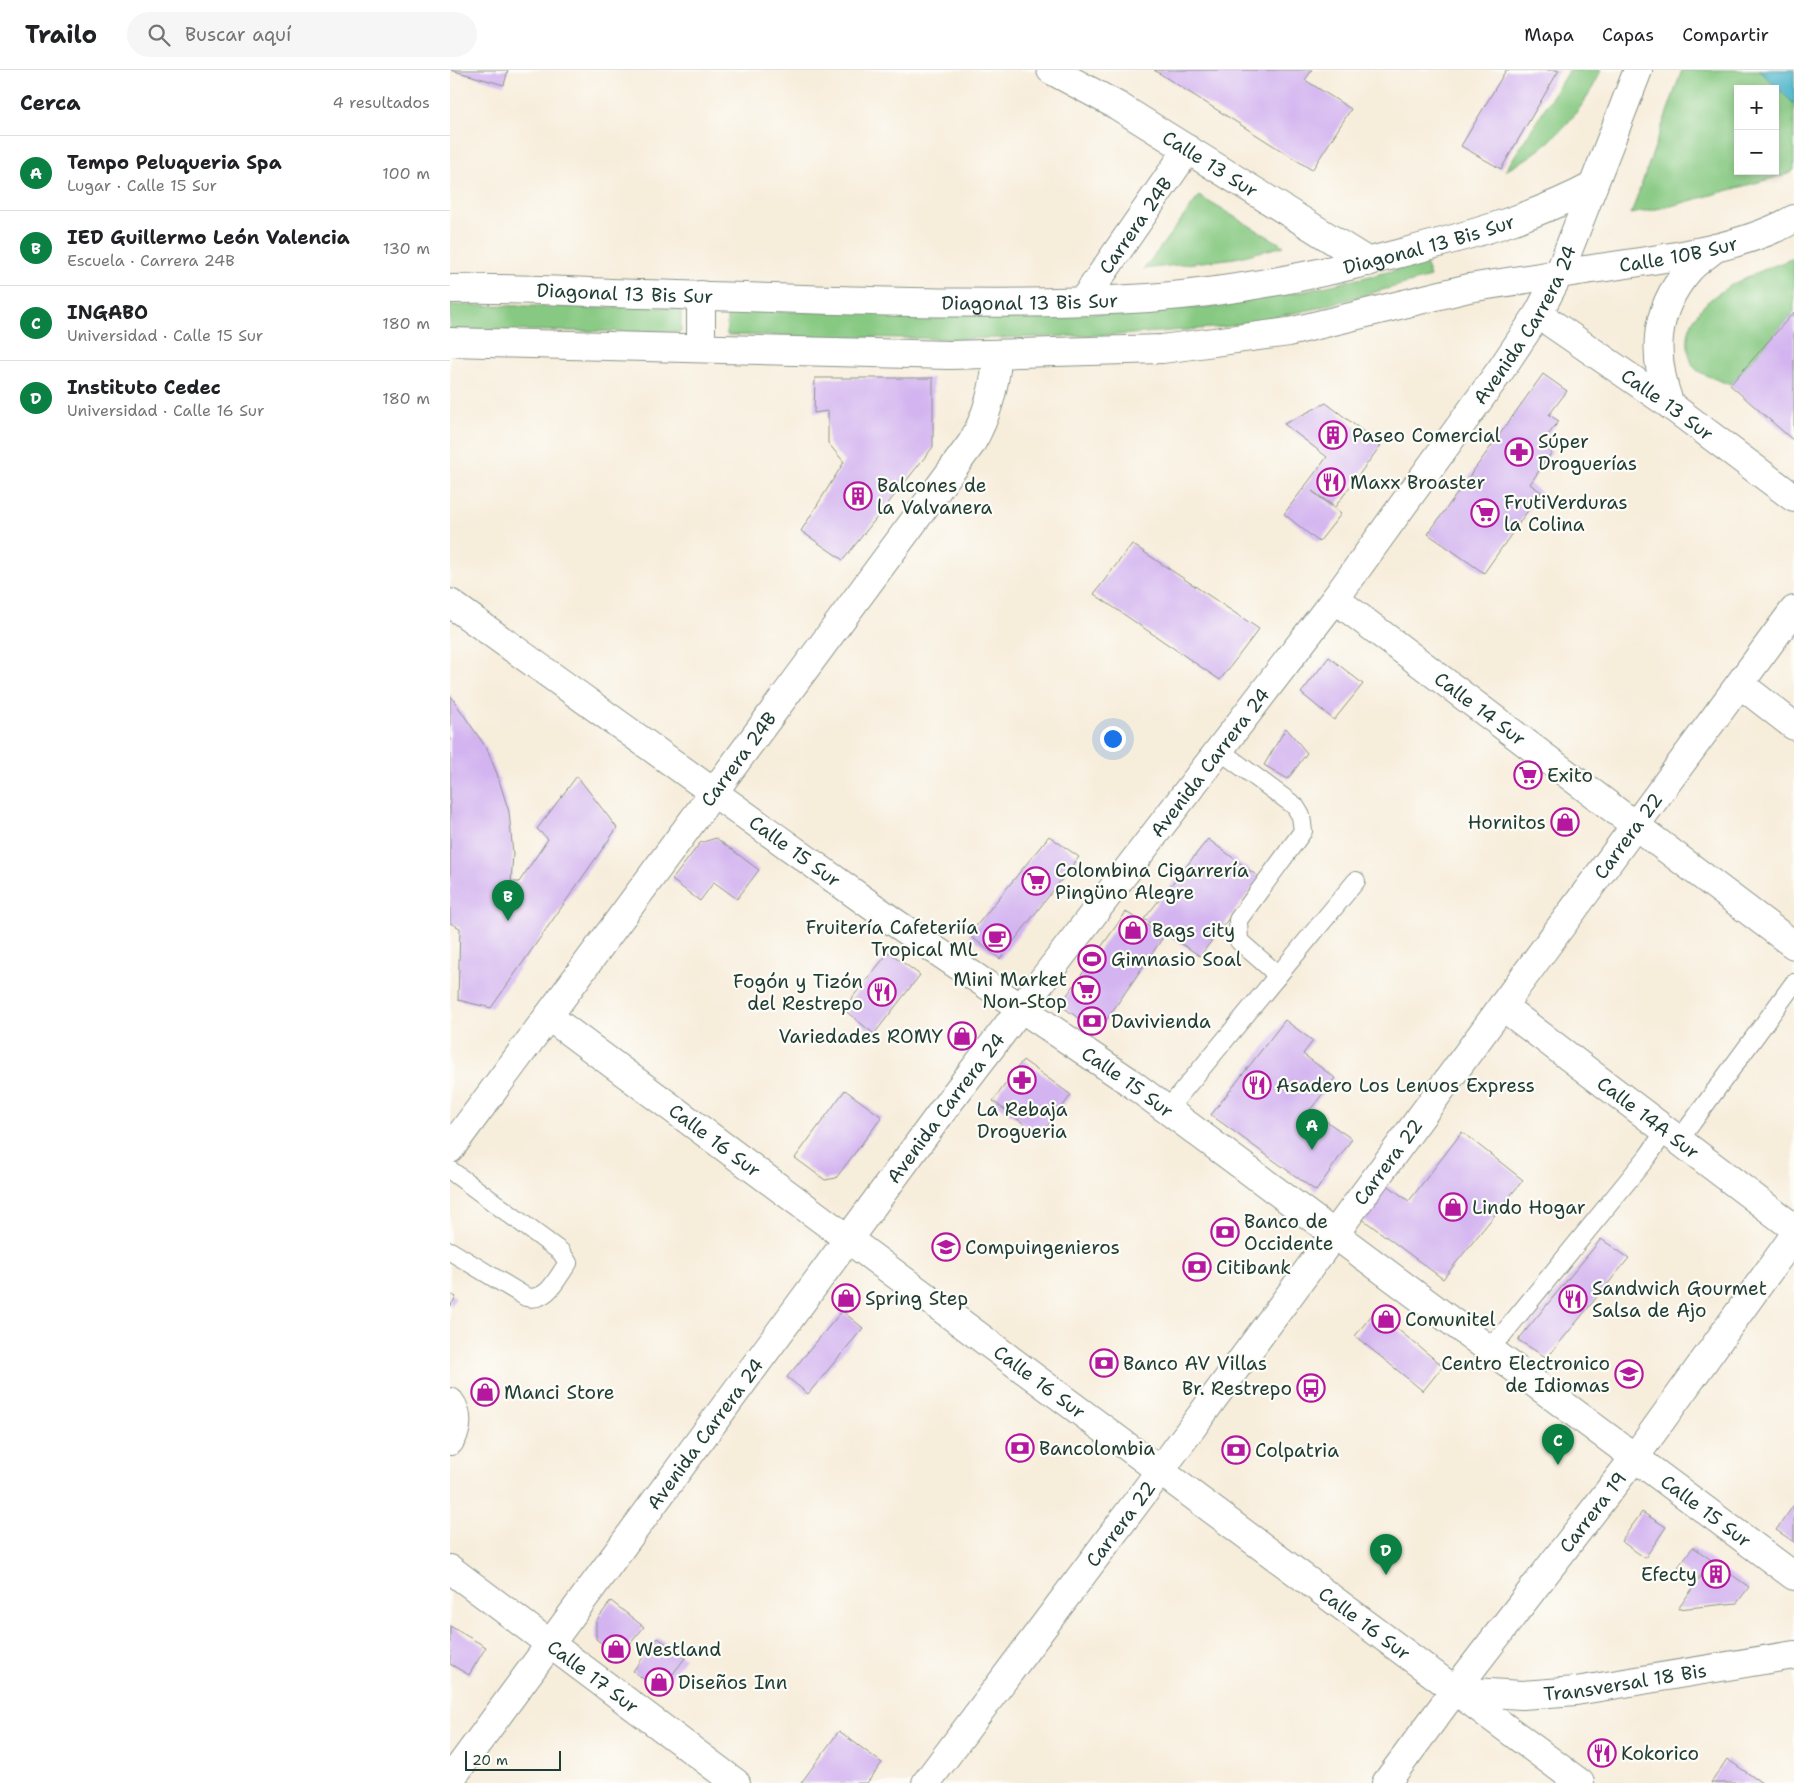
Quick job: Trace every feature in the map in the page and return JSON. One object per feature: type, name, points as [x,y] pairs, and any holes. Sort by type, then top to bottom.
[{"type":"street","name":"Calle 13 Sur","points":[[1051,70],[1118,106],[1368,262]]},
{"type":"street","name":"Avenida Carrera 24","points":[[450,1780],[848,1239],[1021,1008],[1335,599],[1538,314],[1559,274],[1638,70]]},
{"type":"street","name":"Carrera 24B","points":[[1082,301],[1188,149]]},
{"type":"street","name":"Diagonal 13 Bis Sur","points":[[450,289],[1017,304],[1150,298],[1226,290],[1368,262],[1450,240],[1534,214],[1558,205],[1593,186]]},
{"type":"street","name":"Calle 10B Sur","points":[[1559,274],[1715,248],[1752,238],[1794,219]]},
{"type":"street","points":[[1670,405],[1661,381],[1657,356],[1659,331],[1669,298],[1689,270],[1715,248]]},
{"type":"street","points":[[450,342],[998,355],[1152,350],[1229,342],[1289,332],[1469,288],[1559,274]]},
{"type":"street","points":[[701,295],[702,348]]},
{"type":"street","name":"Calle 13 Sur","points":[[1538,314],[1670,405],[1794,498]]},
{"type":"street","name":"Carrera 24B","points":[[450,1148],[971,444],[983,423],[992,396],[998,355]]},
{"type":"street","name":"Calle 14 Sur","points":[[1335,599],[1794,945]]},
{"type":"street","name":"Calle 15 Sur","points":[[450,603],[894,922],[1167,1110],[1794,1576]]},
{"type":"street","name":"Carrera 22","points":[[926,1783],[1160,1471],[1794,610]]},
{"type":"street","points":[[1740,684],[1794,726]]},
{"type":"street","name":"Calle 14A Sur","points":[[1502,1006],[1794,1228]]},
{"type":"street","name":"Calle 16 Sur","points":[[548,1016],[1580,1783]]},
{"type":"street","name":"Carrera 19","points":[[1386,1783],[1634,1457],[1794,1236]]},
{"type":"street","points":[[450,1402],[457,1419],[454,1434],[450,1441]]},
{"type":"street","name":"Calle 17 Sur","points":[[450,1570],[736,1783]]},
{"type":"street","name":"Transversal 18 Bis","points":[[1456,1690],[1522,1696],[1576,1692],[1794,1655]]},
{"type":"lane","points":[[1219,750],[1295,806],[1301,816],[1303,830],[1238,920],[1239,941],[1270,968],[1277,977]]},
{"type":"lane","points":[[1167,1110],[1356,881]]},
{"type":"lane","points":[[1488,1348],[1510,1326],[1648,1156],[1673,1136],[1688,1128],[1794,983]]},
{"type":"lane","points":[[450,1170],[561,1252],[568,1263],[544,1296],[536,1299],[526,1297],[450,1251]]},
{"type":"green space","points":[[1569,70],[1601,70],[1584,101],[1562,129],[1535,153],[1505,171]]},
{"type":"green space","points":[[1682,70],[1794,70],[1794,170],[1788,174],[1671,206],[1631,214]]},
{"type":"green space","points":[[1199,196],[1284,246],[1235,258],[1144,269]]},
{"type":"green space","points":[[1794,258],[1794,312],[1730,385],[1698,371],[1692,363],[1688,347],[1690,329],[1697,314],[1709,300],[1742,279]]},
{"type":"green space","points":[[1426,263],[1430,277],[1314,309],[1225,327],[1117,335],[961,339],[727,335],[727,311],[1080,314],[1207,307],[1306,291]]},
{"type":"green space","points":[[450,305],[681,308],[681,332],[450,330]]},
{"type":"water","points":[[1759,70],[1794,70],[1794,104],[1779,89],[1779,85],[1774,85]]},
{"type":"building","points":[[451,70],[508,70],[504,85]]},
{"type":"building","points":[[1154,70],[1312,70],[1305,80],[1351,109],[1312,170]]},
{"type":"building","points":[[1506,70],[1559,70],[1501,169],[1461,146]]},
{"type":"building","points":[[1794,312],[1794,441],[1730,385]]},
{"type":"building","name":"FrutiVerduras la Colina","points":[[1543,374],[1567,391],[1549,415],[1559,421],[1541,444],[1552,452],[1530,484],[1541,492],[1484,573],[1428,534]]},
{"type":"building","name":"Balcones de la Valvanera","points":[[815,378],[933,378],[933,447],[843,560],[801,531],[844,462],[828,443],[828,411],[814,413]]},
{"type":"building","points":[[1326,403],[1381,445],[1335,507],[1312,491],[1341,514],[1319,542],[1284,514],[1327,457],[1284,424]]},
{"type":"building","points":[[1132,544],[1259,629],[1220,680],[1094,594]]},
{"type":"building","points":[[1329,657],[1363,684],[1334,720],[1301,693]]},
{"type":"building","points":[[450,695],[487,749],[497,774],[509,812],[513,854],[511,882],[519,882],[548,839],[537,829],[577,776],[617,828],[491,1008],[458,1000],[460,928],[450,923]]},
{"type":"building","points":[[1286,728],[1307,753],[1288,779],[1264,765]]},
{"type":"building","points":[[1049,836],[1079,857],[1000,959],[969,935]]},
{"type":"building","points":[[716,838],[759,870],[737,899],[714,882],[700,901],[672,880],[700,843]]},
{"type":"building","points":[[1208,839],[1260,878],[1200,956],[1144,919]]},
{"type":"building","points":[[1126,912],[1164,936],[1098,1032],[1060,1005]]},
{"type":"building","name":"Fogón y Tizón del Restrepo","points":[[889,952],[920,975],[874,1034],[843,1009]]},
{"type":"building","points":[[1285,1020],[1313,1041],[1303,1054],[1335,1078],[1310,1110],[1352,1139],[1316,1191],[1211,1115]]},
{"type":"building","points":[[1023,1060],[1071,1095],[1040,1136],[993,1101]]},
{"type":"building","points":[[845,1090],[882,1117],[836,1178],[825,1180],[795,1158]]},
{"type":"building","name":"Lindo Hogar","points":[[1462,1132],[1523,1180],[1443,1279],[1361,1218],[1386,1184],[1409,1201]]},
{"type":"building","name":"Sandwich Gourmet Salsa de Ajo","points":[[1601,1239],[1629,1258],[1547,1358],[1518,1340]]},
{"type":"building","points":[[450,1294],[456,1297],[450,1307]]},
{"type":"building","points":[[842,1311],[863,1328],[808,1394],[787,1377]]},
{"type":"building","points":[[1375,1311],[1443,1366],[1423,1391],[1355,1336]]},
{"type":"building","points":[[1794,1505],[1794,1542],[1776,1530]]},
{"type":"building","points":[[1642,1512],[1666,1527],[1645,1558],[1621,1541]]},
{"type":"building","name":"Efecty","points":[[1693,1547],[1749,1587],[1737,1603],[1678,1609],[1707,1568],[1696,1580],[1678,1567]]},
{"type":"building","points":[[611,1601],[644,1627],[619,1657],[596,1639],[596,1621]]},
{"type":"building","points":[[450,1626],[486,1647],[469,1675],[450,1664]]},
{"type":"building","points":[[658,1638],[685,1658],[660,1691],[633,1671]]},
{"type":"building","points":[[839,1731],[882,1763],[867,1783],[801,1783]]},
{"type":"building","points":[[1727,1759],[1762,1783],[1711,1783]]},
{"type":"place","name":"Paseo Comercial","points":[[1333,435]]},
{"type":"place","name":"Súper Droguerías","points":[[1519,452]]},
{"type":"place","name":"Maxx Broaster","points":[[1331,482]]},
{"type":"place","name":"Balcones de la Valvanera","points":[[858,496]]},
{"type":"place","name":"FrutiVerduras la Colina","points":[[1485,513]]},
{"type":"place","name":"Exito","points":[[1528,775]]},
{"type":"place","name":"Hornitos","points":[[1565,822]]},
{"type":"place","name":"Colombina Cigarrería Pingüno Alegre","points":[[1036,881]]},
{"type":"place","name":"IED Guillermo León Valencia","points":[[508,921]]},
{"type":"place","name":"Bags city","points":[[1133,930]]},
{"type":"place","name":"Fruitería Cafeteriía Tropical ML","points":[[997,938]]},
{"type":"place","name":"Gimnasio Soal","points":[[1092,959]]},
{"type":"place","name":"Mini Market Non-Stop","points":[[1086,990]]},
{"type":"place","name":"Fogón y Tizón del Restrepo","points":[[882,992]]},
{"type":"place","name":"Davivienda","points":[[1092,1021]]},
{"type":"place","name":"Variedades ROMY","points":[[962,1036]]},
{"type":"place","name":"La Rebaja Drogueria","points":[[1022,1080]]},
{"type":"place","name":"Asadero Los Lenuos Express","points":[[1257,1085]]},
{"type":"place","name":"Tempo Peluqueria Spa","points":[[1312,1150]]},
{"type":"place","name":"Lindo Hogar","points":[[1453,1207]]},
{"type":"place","name":"Banco de Occidente","points":[[1225,1232]]},
{"type":"place","name":"Compuingenieros","points":[[946,1247]]},
{"type":"place","name":"Citibank","points":[[1197,1267]]},
{"type":"place","name":"Spring Step","points":[[846,1298]]},
{"type":"place","name":"Sandwich Gourmet Salsa de Ajo","points":[[1573,1299]]},
{"type":"place","name":"Comunitel","points":[[1386,1319]]},
{"type":"place","name":"Banco AV Villas","points":[[1104,1363]]},
{"type":"place","name":"Centro Electronico de Idiomas","points":[[1629,1374]]},
{"type":"place","name":"Br. Restrepo","points":[[1311,1388]]},
{"type":"place","name":"Manci Store","points":[[485,1392]]},
{"type":"place","name":"Bancolombia","points":[[1020,1448]]},
{"type":"place","name":"Colpatria","points":[[1236,1450]]},
{"type":"place","name":"INGABO","points":[[1558,1465]]},
{"type":"place","name":"Efecty","points":[[1716,1574]]},
{"type":"place","name":"Instituto Cedec","points":[[1386,1575]]},
{"type":"place","name":"Westland","points":[[616,1649]]},
{"type":"place","name":"Diseños Inn","points":[[659,1682]]},
{"type":"place","name":"Kokorico","points":[[1602,1753]]}]
